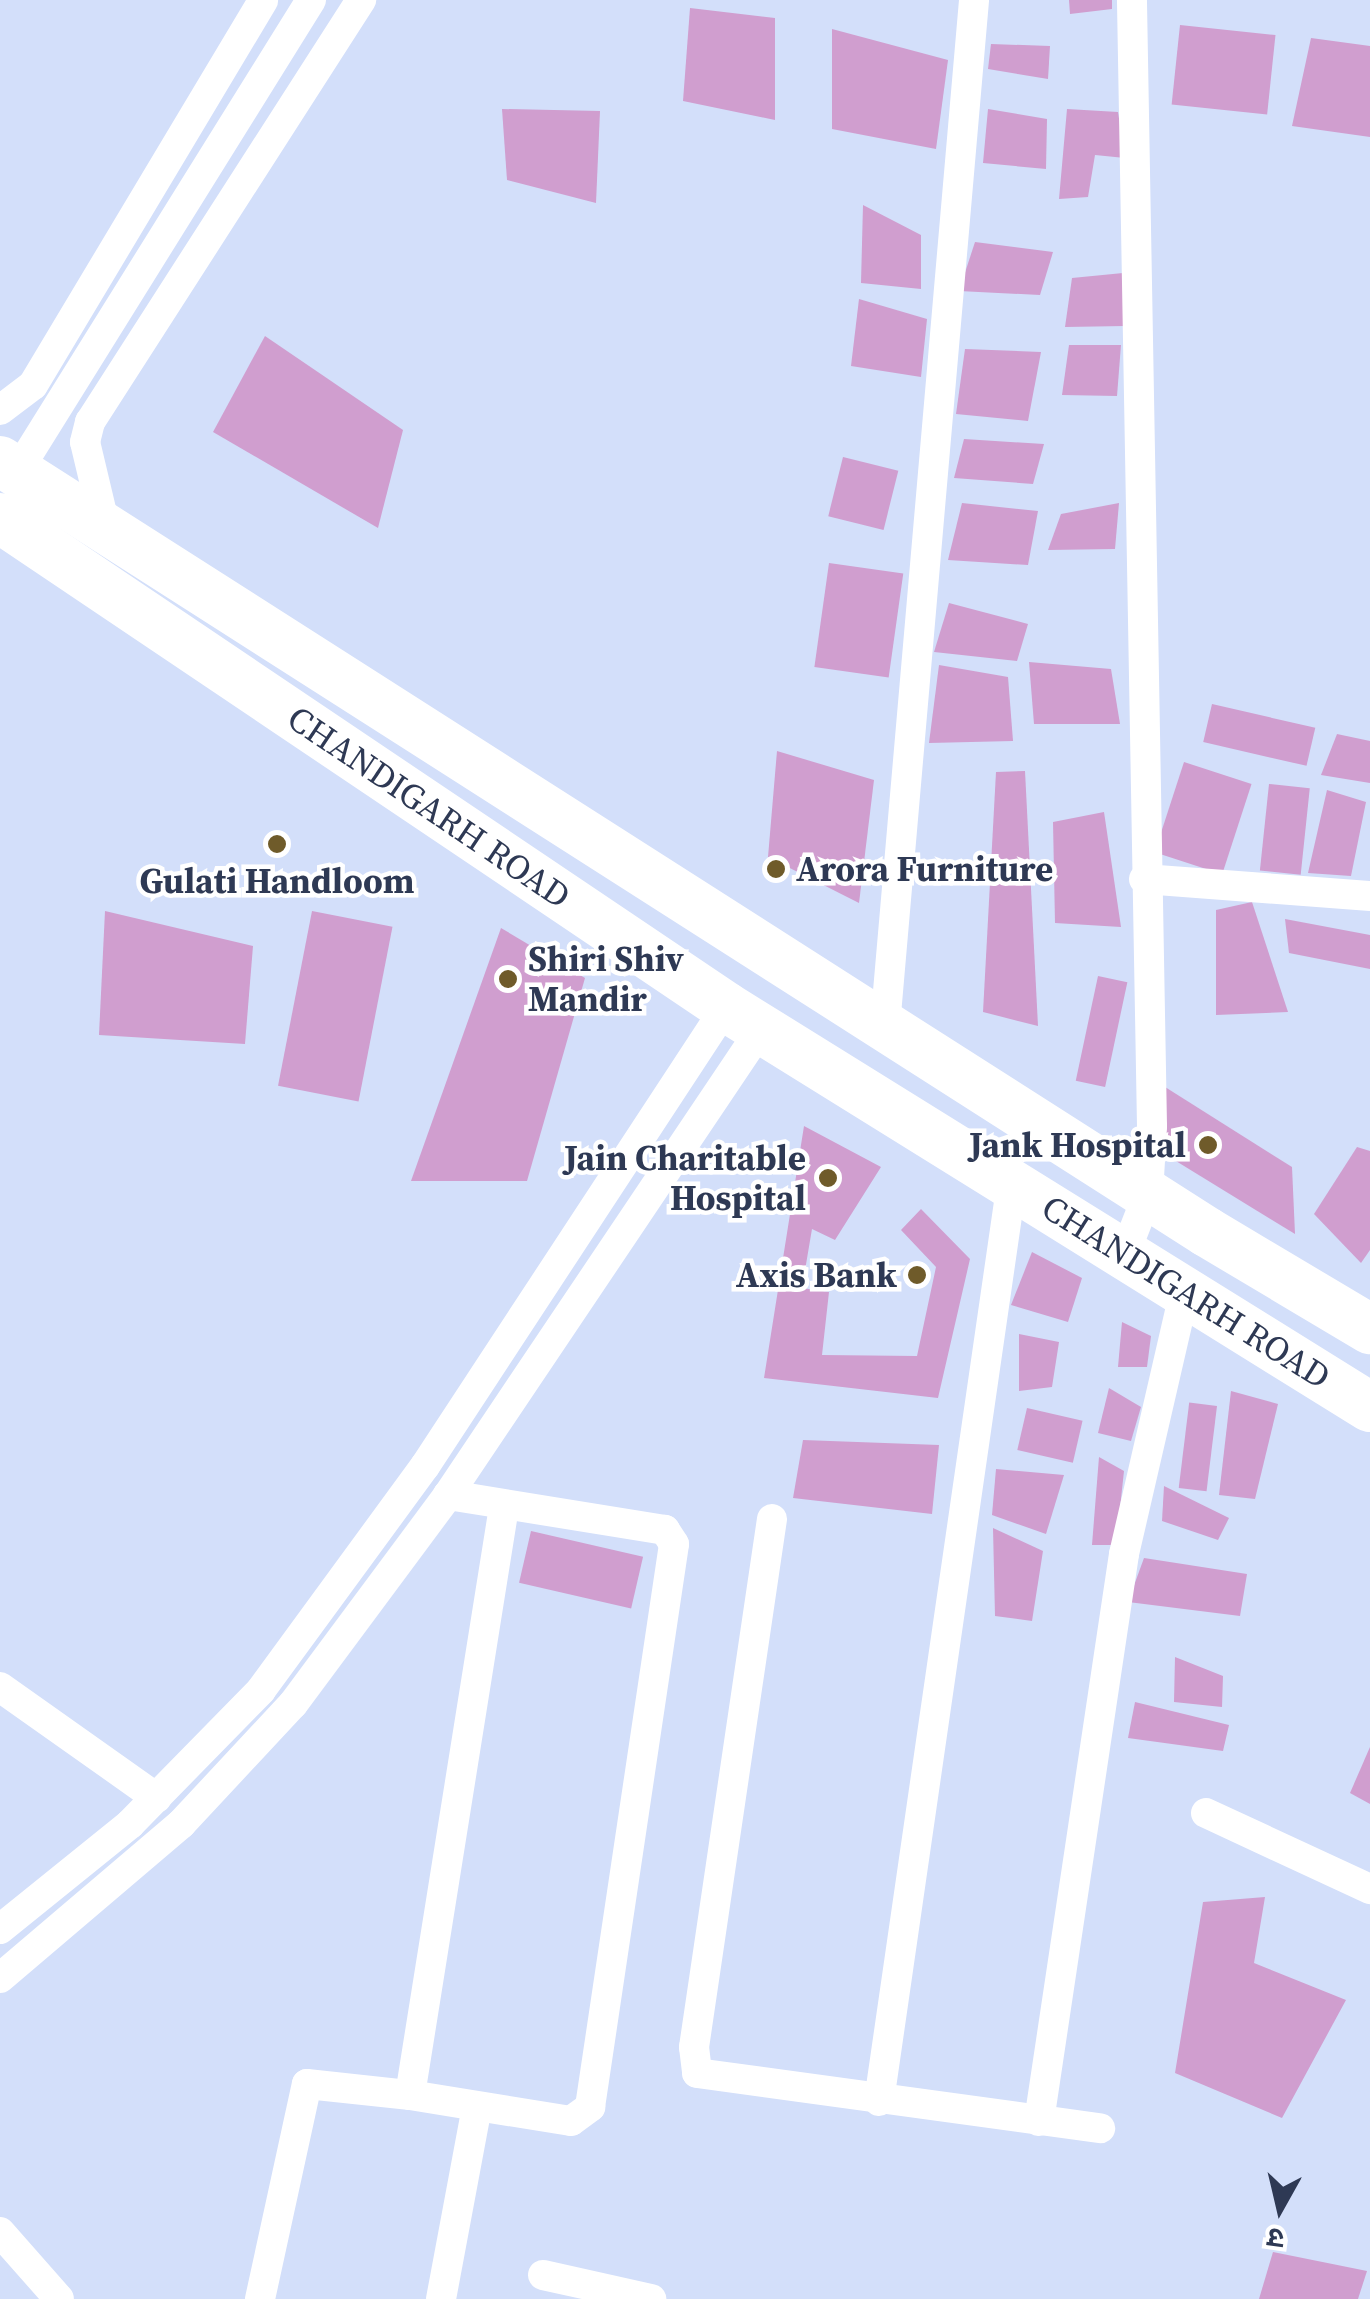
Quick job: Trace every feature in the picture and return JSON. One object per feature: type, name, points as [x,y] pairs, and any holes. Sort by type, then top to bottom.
[{"type":"main road","name":"CHANDIGARH ROAD","points":[[8,466],[1148,1194],[1366,1319]]},
{"type":"main road","name":"CHANDIGARH ROAD","points":[[0,518],[744,1018],[1370,1407]]},
{"type":"street","points":[[0,410],[32,385],[263,0]]},
{"type":"street","points":[[8,466],[310,0]]},
{"type":"street","points":[[105,526],[86,442],[90,422],[361,0]]},
{"type":"street","points":[[885,1026],[974,0]]},
{"type":"street","points":[[1124,1253],[1148,1194],[1132,0]]},
{"type":"street","points":[[1144,879],[1370,896]]},
{"type":"street","points":[[0,1978],[241,1765],[448,1496],[744,1018]]},
{"type":"street","points":[[0,1929],[157,1798],[261,1690],[326,1606],[744,1018]]},
{"type":"street","points":[[880,2101],[1012,1182]]},
{"type":"street","points":[[1039,2121],[1124,1554],[1184,1290]]},
{"type":"street","points":[[260,2299],[306,2084],[410,2095],[572,2122],[590,2107],[674,1544],[666,1530],[448,1496]]},
{"type":"street","points":[[410,2095],[504,1507]]},
{"type":"street","points":[[772,1519],[692,2064],[705,2078],[1100,2128]]},
{"type":"street","points":[[0,1687],[157,1798]]},
{"type":"street","points":[[1206,1814],[1370,1890]]},
{"type":"street","points":[[441,2299],[477,2107]]},
{"type":"street","points":[[0,2232],[59,2299]]},
{"type":"street","points":[[543,2275],[651,2299]]},
{"type":"building","points":[[1069,0],[1112,0],[1112,9],[1070,14]]},
{"type":"building","points":[[690,8],[775,18],[775,120],[683,101]]},
{"type":"building","points":[[1180,25],[1275,35],[1267,115],[1172,105]]},
{"type":"building","points":[[832,29],[948,60],[936,149],[832,129]]},
{"type":"building","points":[[1311,38],[1370,46],[1370,137],[1292,126]]},
{"type":"building","points":[[991,44],[1050,46],[1048,79],[988,69]]},
{"type":"building","points":[[502,109],[600,111],[596,203],[507,180]]},
{"type":"building","points":[[988,109],[1047,119],[1046,169],[983,163]]},
{"type":"building","points":[[1067,109],[1118,112],[1125,158],[1095,155],[1088,197],[1059,199]]},
{"type":"building","points":[[863,205],[921,235],[921,289],[861,283]]},
{"type":"building","points":[[975,242],[1053,252],[1040,295],[959,291]]},
{"type":"building","points":[[1123,273],[1125,326],[1065,327],[1072,278]]},
{"type":"building","points":[[859,299],[927,319],[921,377],[851,366]]},
{"type":"building","points":[[265,336],[403,430],[378,528],[213,432]]},
{"type":"building","points":[[1069,345],[1121,345],[1117,396],[1062,395]]},
{"type":"building","points":[[965,349],[1041,352],[1028,421],[956,414]]},
{"type":"building","points":[[964,439],[1044,444],[1033,484],[954,478]]},
{"type":"building","points":[[843,457],[898,471],[884,530],[828,516]]},
{"type":"building","points":[[962,503],[1038,511],[1028,565],[948,560]]},
{"type":"building","points":[[1119,503],[1115,549],[1048,550],[1061,514]]},
{"type":"building","points":[[829,563],[903,573],[889,677],[814,667]]},
{"type":"building","points":[[949,603],[1028,624],[1017,661],[934,652]]},
{"type":"building","points":[[1029,662],[1111,669],[1120,724],[1034,724]]},
{"type":"building","points":[[939,665],[1008,677],[1013,741],[929,743]]},
{"type":"building","points":[[1212,704],[1315,728],[1307,766],[1203,742]]},
{"type":"building","points":[[1337,734],[1370,741],[1370,783],[1321,775]]},
{"type":"building","points":[[777,751],[874,780],[859,903],[768,857]]},
{"type":"building","points":[[1184,762],[1252,784],[1222,874],[1155,852]]},
{"type":"building","points":[[1025,771],[1038,1026],[983,1012],[996,772]]},
{"type":"building","points":[[1269,784],[1310,788],[1301,875],[1260,871]]},
{"type":"building","points":[[1327,790],[1366,802],[1351,876],[1308,873]]},
{"type":"building","points":[[1104,812],[1121,927],[1055,923],[1053,822]]},
{"type":"building","points":[[1252,902],[1288,1012],[1216,1015],[1216,910]]},
{"type":"building","points":[[105,911],[253,946],[245,1044],[99,1035]]},
{"type":"building","points":[[312,911],[392,927],[359,1101],[278,1086]]},
{"type":"building","points":[[1285,919],[1370,935],[1370,969],[1289,953]]},
{"type":"building","points":[[501,928],[585,978],[527,1181],[411,1181]]},
{"type":"building","points":[[1098,976],[1127,982],[1105,1087],[1076,1081]]},
{"type":"building","points":[[1154,1080],[1292,1167],[1295,1234],[1158,1150]]},
{"type":"building","points":[[804,1126],[881,1167],[835,1240],[812,1229],[802,1288],[829,1292],[822,1355],[917,1356],[936,1267],[901,1230],[921,1209],[970,1259],[938,1398],[764,1378]]},
{"type":"building","points":[[1357,1147],[1370,1151],[1370,1250],[1361,1263],[1314,1214]]},
{"type":"building","points":[[1032,1252],[1082,1278],[1068,1322],[1011,1305]]},
{"type":"building","points":[[1122,1322],[1151,1336],[1147,1367],[1118,1367]]},
{"type":"building","points":[[1019,1334],[1059,1342],[1052,1387],[1019,1391]]},
{"type":"building","points":[[1109,1388],[1141,1407],[1131,1441],[1098,1433]]},
{"type":"building","points":[[1231,1391],[1278,1404],[1255,1499],[1219,1495]]},
{"type":"building","points":[[1189,1403],[1217,1406],[1207,1491],[1179,1488]]},
{"type":"building","points":[[1027,1408],[1083,1421],[1073,1463],[1017,1450]]},
{"type":"building","points":[[803,1440],[939,1445],[932,1514],[793,1498]]},
{"type":"building","points":[[1099,1457],[1124,1471],[1116,1545],[1092,1545]]},
{"type":"building","points":[[996,1469],[1064,1475],[1046,1534],[992,1515]]},
{"type":"building","points":[[1164,1486],[1229,1518],[1218,1540],[1162,1521]]},
{"type":"building","points":[[993,1528],[1043,1551],[1032,1621],[995,1616]]},
{"type":"building","points":[[531,1531],[643,1557],[631,1609],[519,1583]]},
{"type":"building","points":[[1144,1558],[1247,1574],[1240,1616],[1128,1602]]},
{"type":"building","points":[[1175,1657],[1223,1676],[1222,1707],[1174,1702]]},
{"type":"building","points":[[1135,1702],[1229,1725],[1223,1751],[1128,1738]]},
{"type":"building","points":[[1370,1747],[1370,1804],[1350,1793]]},
{"type":"building","points":[[1265,1897],[1254,1963],[1346,2000],[1282,2118],[1175,2073],[1203,1902]]},
{"type":"building","points":[[1273,2252],[1367,2271],[1358,2299],[1259,2299]]},
{"type":"place","name":"Gulati Handloom","points":[[277,844]]},
{"type":"place","name":"Arora Furniture","points":[[776,869]]},
{"type":"place","name":"Shiri Shiv Mandir","points":[[508,979]]},
{"type":"place","name":"Jank Hospital","points":[[1208,1145]]},
{"type":"place","name":"Jain Charitable Hospital","points":[[828,1178]]},
{"type":"place","name":"Axis Bank","points":[[917,1275]]}]
